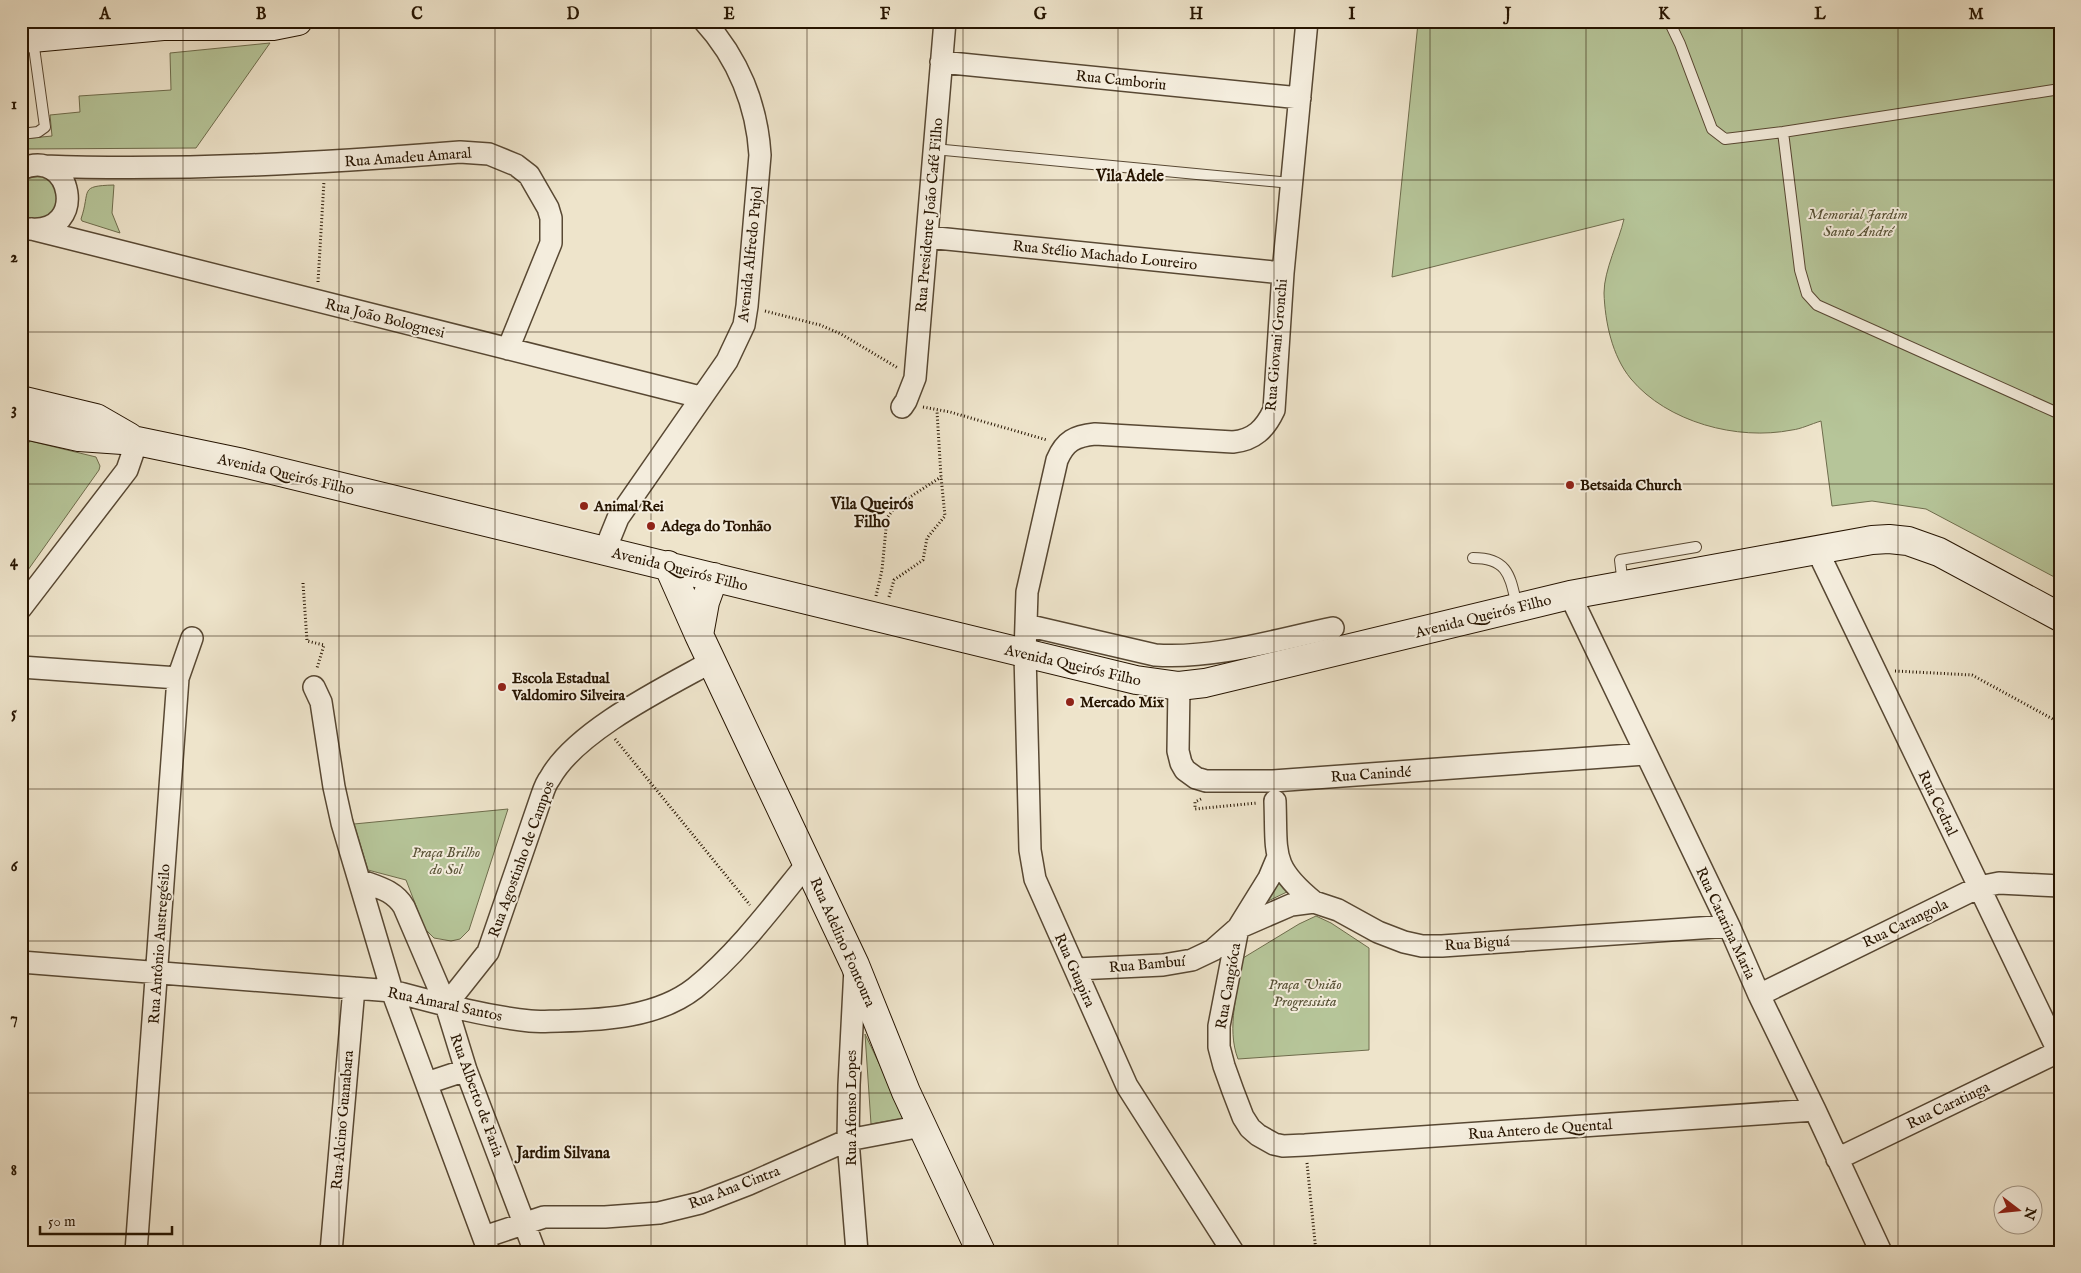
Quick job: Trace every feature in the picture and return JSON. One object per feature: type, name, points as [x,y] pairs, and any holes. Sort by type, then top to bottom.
[{"type":"main road","points":[[27,38],[165,24],[220,23],[273,26],[298,21]]},
{"type":"main road","name":"Avenida Queirós Filho","points":[[21,400],[96,418],[137,441]]},
{"type":"main road","name":"Avenida Queirós Filho","points":[[21,424],[79,437],[137,441],[243,463],[668,565],[1026,654],[1136,680],[1179,686],[1205,683],[1570,595],[1623,586],[1659,566],[1817,550],[1872,540],[1889,539],[1922,545],[1939,552],[2060,616]]},
{"type":"main road","name":"Rua Adelino Fontoura","points":[[668,565],[711,662],[855,965],[906,1092],[981,1252]]},
{"type":"main road","points":[[699,635],[705,602],[714,577]]},
{"type":"street","name":"Avenida Alfredo Pujol","points":[[605,550],[618,518],[700,397],[727,361],[744,325],[760,155],[759,138],[752,103],[730,55],[704,21]]},
{"type":"street","name":"Rua Presidente João Café Filho","points":[[904,404],[915,378],[945,21]]},
{"type":"street","name":"Rua Giovani Gronchi","points":[[1026,654],[1029,575],[1057,460],[1062,448],[1085,435],[1095,434],[1233,442],[1252,438],[1268,423],[1274,410],[1283,273],[1307,21]]},
{"type":"street","name":"Rua Camboriu","points":[[941,62],[1300,98]]},
{"type":"street","name":"Rua Amadeu Amaral","points":[[21,168],[36,165],[93,168],[324,163],[475,152],[505,159],[516,164],[528,175],[548,208],[551,218],[551,242],[508,349]]},
{"type":"street","points":[[25,227],[48,227],[61,218],[66,210],[68,192],[60,175],[44,166]]},
{"type":"street","points":[[68,192],[81,177],[93,168]]},
{"type":"street","points":[[61,218],[62,227],[70,239]]},
{"type":"street","name":"Rua João Bolognesi","points":[[25,227],[700,397]]},
{"type":"street","name":"Rua Stélio Machado Loureiro","points":[[927,237],[1283,273]]},
{"type":"street","points":[[21,608],[127,470],[137,441]]},
{"type":"street","name":"Rua Cedral","points":[[1817,550],[2059,1053]]},
{"type":"street","name":"Rua Catarina Maria","points":[[1570,595],[1729,926],[1759,995],[1881,1252]]},
{"type":"street","name":"Avenida Queirós Filho","points":[[1026,625],[1148,653],[1174,656],[1209,654],[1333,628]]},
{"type":"street","name":"Rua Antônio Austregésilo","points":[[136,1252],[178,678],[192,638]]},
{"type":"street","name":"Rua Guapira","points":[[1026,654],[1030,850],[1035,880],[1127,1086],[1233,1252]]},
{"type":"street","name":"Rua Agostinho de Campos","points":[[446,1005],[488,952],[542,795],[562,760],[576,746],[604,725],[711,662]]},
{"type":"street","points":[[21,667],[178,678]]},
{"type":"street","name":"Rua Canindé","points":[[1179,686],[1178,751],[1181,763],[1185,770],[1196,778],[1206,781],[1273,781],[1645,754]]},
{"type":"street","points":[[314,687],[322,702],[334,787],[342,823],[392,991],[487,1245]]},
{"type":"street","name":"Rua Cangióca","points":[[1265,1139],[1250,1128],[1244,1117],[1224,1066],[1220,1047],[1219,1026],[1238,928],[1269,878],[1277,859],[1274,801]]},
{"type":"street","name":"Rua Cangióca","points":[[1277,859],[1288,879],[1314,902]]},
{"type":"street","name":"Rua Amaral Santos","points":[[21,962],[392,991],[446,1005],[531,1021],[586,1020],[624,1016],[663,1005],[694,989],[731,955],[807,864]]},
{"type":"street","name":"Rua Alberto de Faria","points":[[359,880],[390,892],[398,898],[446,1005],[466,1070],[535,1252]]},
{"type":"street","name":"Rua Carangola","points":[[1759,995],[1979,887],[1999,883],[2060,886]]},
{"type":"street","name":"Rua Biguá","points":[[1238,928],[1291,905],[1314,902],[1338,910],[1392,938],[1422,946],[1729,926]]},
{"type":"street","name":"Rua Bambuí","points":[[1076,970],[1192,960],[1213,950],[1238,928]]},
{"type":"street","name":"Rua Afonso Lopes","points":[[855,965],[848,1085],[848,1140],[857,1252]]},
{"type":"street","name":"Rua Alcino Guanabara","points":[[331,1252],[354,988]]},
{"type":"street","name":"Rua Caratinga","points":[[1837,1159],[2059,1053]]},
{"type":"street","points":[[427,1083],[466,1070]]},
{"type":"street","name":"Rua Antero de Quental","points":[[1265,1139],[1283,1146],[1305,1145],[1815,1110]]},
{"type":"street","name":"Rua Ana Cintra","points":[[487,1245],[524,1223],[544,1217],[605,1217],[659,1213],[700,1203],[848,1140],[922,1126]]},
{"type":"lane","points":[[1668,21],[1680,44],[1709,120],[1716,133],[1725,139],[1783,132],[2060,89]]},
{"type":"lane","points":[[21,134],[41,131],[44,129],[45,123],[27,38]]},
{"type":"lane","points":[[1783,132],[1800,270],[1808,294],[1817,305],[2060,414]]},
{"type":"lane","points":[[934,149],[1291,183]]},
{"type":"lane","points":[[1659,566],[1696,547]]},
{"type":"lane","points":[[1473,558],[1495,561],[1505,568],[1510,577],[1518,607]]},
{"type":"path","points":[[317,301],[324,163]]},
{"type":"path","points":[[747,306],[820,324],[842,334],[915,378]]},
{"type":"path","points":[[904,404],[950,412],[1048,440]]},
{"type":"path","points":[[877,617],[894,580],[923,560],[927,538],[945,516],[937,411]]},
{"type":"path","points":[[877,617],[887,518],[896,506],[941,477]]},
{"type":"path","points":[[303,584],[307,642],[324,646],[316,671],[314,687]]},
{"type":"path","points":[[1875,670],[1972,675],[2060,723]]},
{"type":"path","points":[[604,725],[761,920]]},
{"type":"path","points":[[1206,781],[1207,796],[1195,802],[1195,809],[1274,801]]},
{"type":"path","points":[[1305,1145],[1316,1252]]},
{"type":"green space","name":"Memorial Jardim Santo André","points":[[1395,21],[2060,21],[2060,580],[1926,509],[1872,501],[1832,506],[1821,421],[1795,429],[1771,433],[1726,430],[1704,425],[1683,417],[1664,407],[1646,394],[1624,370],[1614,349],[1606,315],[1605,284],[1624,219],[1392,277],[1418,23]]},
{"type":"green space","points":[[270,43],[196,148],[21,149],[21,139],[52,136],[50,115],[80,112],[79,96],[171,90],[170,53]]},
{"type":"green space","points":[[30,174],[52,178],[61,199],[50,218],[27,220],[21,217],[21,178]]},
{"type":"green space","points":[[114,185],[112,213],[120,233],[82,221],[81,219],[86,196],[90,189]]},
{"type":"green space","points":[[30,441],[96,457],[100,466],[23,577],[21,576],[21,453]]},
{"type":"green space","name":"Praça Brilho do Sol","points":[[508,809],[469,930],[460,939],[451,941],[434,938],[425,929],[406,880],[368,870],[354,824]]},
{"type":"green space","points":[[1279,873],[1291,890],[1264,903]]},
{"type":"green space","name":"Praça União Progressista","points":[[1316,916],[1331,923],[1369,948],[1369,1050],[1238,1059],[1233,1035],[1233,1022],[1243,958],[1299,924]]},
{"type":"green space","points":[[865,1034],[905,1118],[871,1124]]},
{"type":"place","name":"Betsaida Church","points":[[1570,485]]},
{"type":"place","name":"Animal Rei","points":[[584,506]]},
{"type":"place","name":"Adega do Tonhão","points":[[651,526]]},
{"type":"place","name":"Escola Estadual Valdomiro Silveira","points":[[502,687]]},
{"type":"place","name":"Mercado Mix","points":[[1070,702]]},
{"type":"district","name":"Vila Adele","points":[[1130,175]]},
{"type":"district","name":"Vila Queirós Filho","points":[[872,512]]},
{"type":"district","name":"Jardim Silvana","points":[[563,1152]]}]
